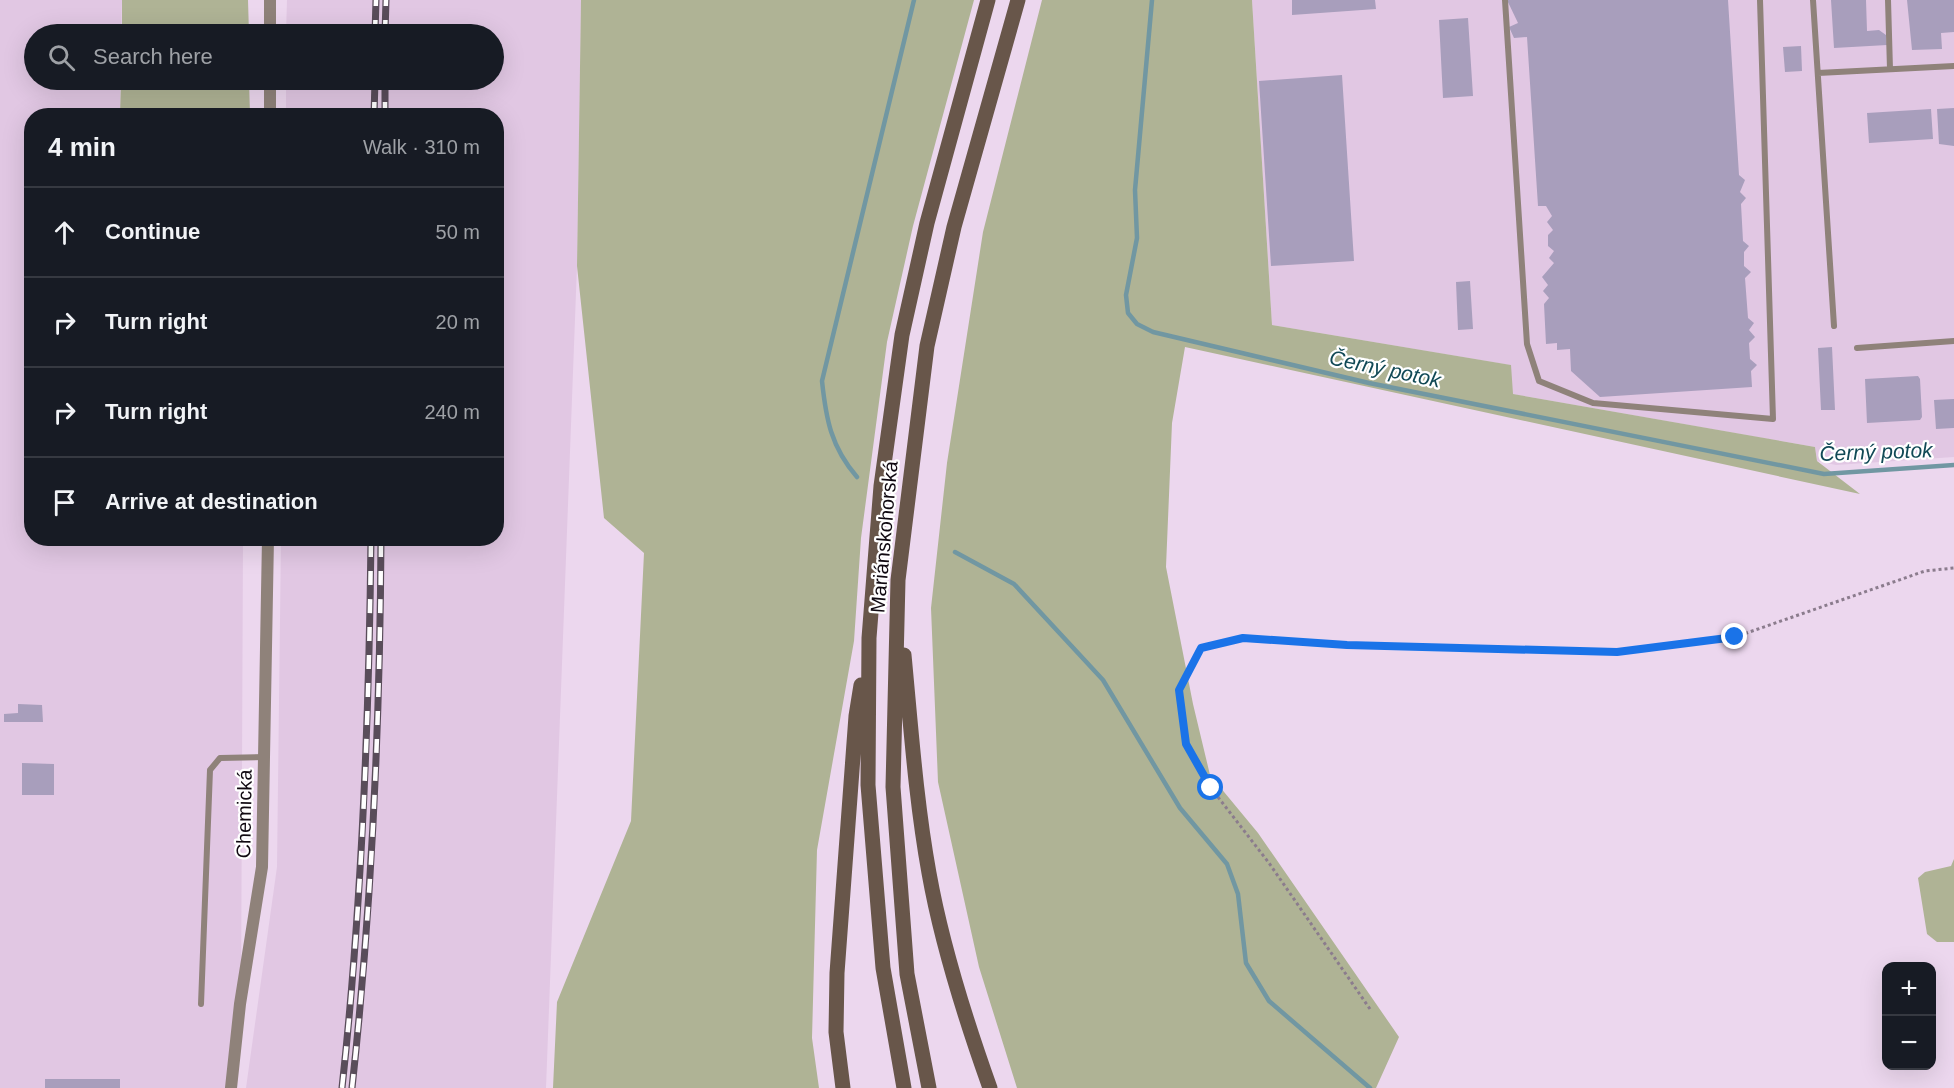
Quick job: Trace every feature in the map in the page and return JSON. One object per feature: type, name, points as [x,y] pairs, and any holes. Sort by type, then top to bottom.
[{"type":"main road","name":"Mariánskohorská","points":[[904,1088],[883,968],[868,786],[869,638],[880,486],[902,335],[927,223],[988,0]]},
{"type":"main road","name":"Mariánskohorská","points":[[929,1088],[907,974],[893,787],[898,580],[927,346],[954,227],[1018,0]]},
{"type":"main road","points":[[898,580],[914,762],[929,873],[953,975],[990,1088]]},
{"type":"main road","points":[[843,1088],[836,1032],[837,973],[856,716],[869,638]]},
{"type":"street","points":[[270,0],[270,24]]},
{"type":"street","points":[[270,90],[270,108]]},
{"type":"street","name":"Chemická","points":[[231,1088],[240,1004],[262,867],[268,546]]},
{"type":"lane","points":[[1505,0],[1527,344],[1539,381],[1593,402],[1773,419],[1760,0]]},
{"type":"lane","points":[[1813,0],[1834,326]]},
{"type":"lane","points":[[1888,0],[1890,69]]},
{"type":"lane","points":[[1818,73],[1954,66]]},
{"type":"lane","points":[[1857,348],[1954,341]]},
{"type":"lane","points":[[201,1004],[210,770],[220,758],[265,757]]},
{"type":"path","points":[[1371,1009],[1269,863],[1211,788],[1186,744],[1179,690],[1201,648],[1243,638],[1347,645],[1617,652],[1735,637],[1925,572],[1954,568]]},
{"type":"shaded area","points":[[0,0],[122,0],[121,24],[24,24],[24,90],[120,90],[120,108],[24,108],[24,546],[243,546],[241,1003],[232,1088],[0,1088]]},
{"type":"shaded area","points":[[287,0],[581,0],[577,266],[546,1088],[246,1088],[277,867],[281,546],[504,546],[504,108],[286,108],[286,90],[504,90],[504,24],[286,24]]},
{"type":"shaded area","points":[[1252,0],[1954,0],[1954,457],[1836,465],[1817,461],[1815,447],[1512,394],[1510,365],[1272,325]]},
{"type":"green space","points":[[122,0],[248,0],[249,24],[122,24]]},
{"type":"green space","points":[[581,0],[974,0],[913,226],[887,342],[861,538],[854,641],[817,850],[812,1038],[819,1088],[553,1088],[557,1002],[631,821],[644,553],[604,518],[577,266]]},
{"type":"green space","points":[[1042,0],[1252,0],[1272,325],[1511,365],[1513,394],[1815,447],[1817,461],[1860,494],[1185,347],[1172,423],[1166,567],[1193,704],[1210,775],[1258,833],[1399,1037],[1376,1088],[1017,1088],[979,967],[938,782],[931,608],[947,463],[983,232]]},
{"type":"green space","points":[[121,90],[249,90],[250,108],[120,108]]},
{"type":"green space","points":[[1954,859],[1954,942],[1937,942],[1927,934],[1918,878],[1925,872],[1951,866]]},
{"type":"building","points":[[1292,0],[1375,0],[1376,9],[1292,15]]},
{"type":"building","points":[[1507,0],[1728,0],[1739,175],[1745,180],[1740,192],[1746,198],[1741,204],[1743,241],[1749,246],[1744,252],[1744,266],[1751,272],[1745,278],[1748,318],[1754,323],[1749,330],[1755,337],[1749,343],[1750,359],[1757,365],[1751,371],[1752,387],[1600,397],[1571,371],[1570,349],[1557,350],[1557,343],[1546,344],[1544,304],[1549,298],[1543,291],[1548,285],[1542,277],[1554,263],[1549,258],[1554,251],[1548,246],[1548,235],[1553,230],[1547,222],[1552,216],[1546,206],[1538,206],[1527,37],[1514,38],[1509,27],[1518,23]]},
{"type":"building","points":[[1831,0],[1866,0],[1867,31],[1879,30],[1886,35],[1887,45],[1834,48]]},
{"type":"building","points":[[1907,0],[1954,0],[1954,32],[1941,33],[1942,49],[1912,50]]},
{"type":"building","points":[[1468,18],[1473,96],[1443,98],[1439,20]]},
{"type":"building","points":[[1801,46],[1802,71],[1785,72],[1783,47]]},
{"type":"building","points":[[1342,75],[1354,261],[1271,266],[1259,81]]},
{"type":"building","points":[[1954,108],[1954,146],[1939,144],[1937,109]]},
{"type":"building","points":[[1931,109],[1933,139],[1869,143],[1867,113]]},
{"type":"building","points":[[1470,281],[1473,329],[1458,330],[1456,282]]},
{"type":"building","points":[[1832,347],[1835,410],[1821,410],[1818,348]]},
{"type":"building","points":[[1918,376],[1922,417],[1920,420],[1867,423],[1865,379]]},
{"type":"building","points":[[1954,399],[1954,428],[1936,429],[1934,400]]},
{"type":"building","points":[[18,704],[42,705],[43,722],[4,722],[4,714],[18,713]]},
{"type":"building","points":[[22,763],[54,764],[54,795],[22,795]]},
{"type":"building","points":[[45,1079],[120,1079],[120,1088],[45,1088]]},
{"type":"waterway","points":[[857,477],[841,455],[831,432],[822,381],[914,0]]},
{"type":"waterway","name":"Černý potok","points":[[1152,0],[1135,190],[1137,238],[1126,295],[1128,313],[1137,324],[1153,332],[1369,383],[1824,474],[1954,465]]},
{"type":"waterway","points":[[955,552],[1014,584],[1103,680],[1180,808],[1227,864],[1238,894],[1246,963],[1269,1001],[1370,1088]]},
{"type":"railway","points":[[375,24],[376,0]]},
{"type":"railway","points":[[385,24],[386,0]]},
{"type":"railway","points":[[374,108],[375,90]]},
{"type":"railway","points":[[385,90],[385,108]]},
{"type":"railway","points":[[342,1088],[355,951],[363,814],[371,546]]},
{"type":"railway","points":[[352,1088],[365,951],[374,814],[381,546]]},
{"type":"route","points":[[1211,788],[1186,744],[1179,690],[1201,648],[1243,638],[1347,645],[1617,652],[1735,637]]}]
